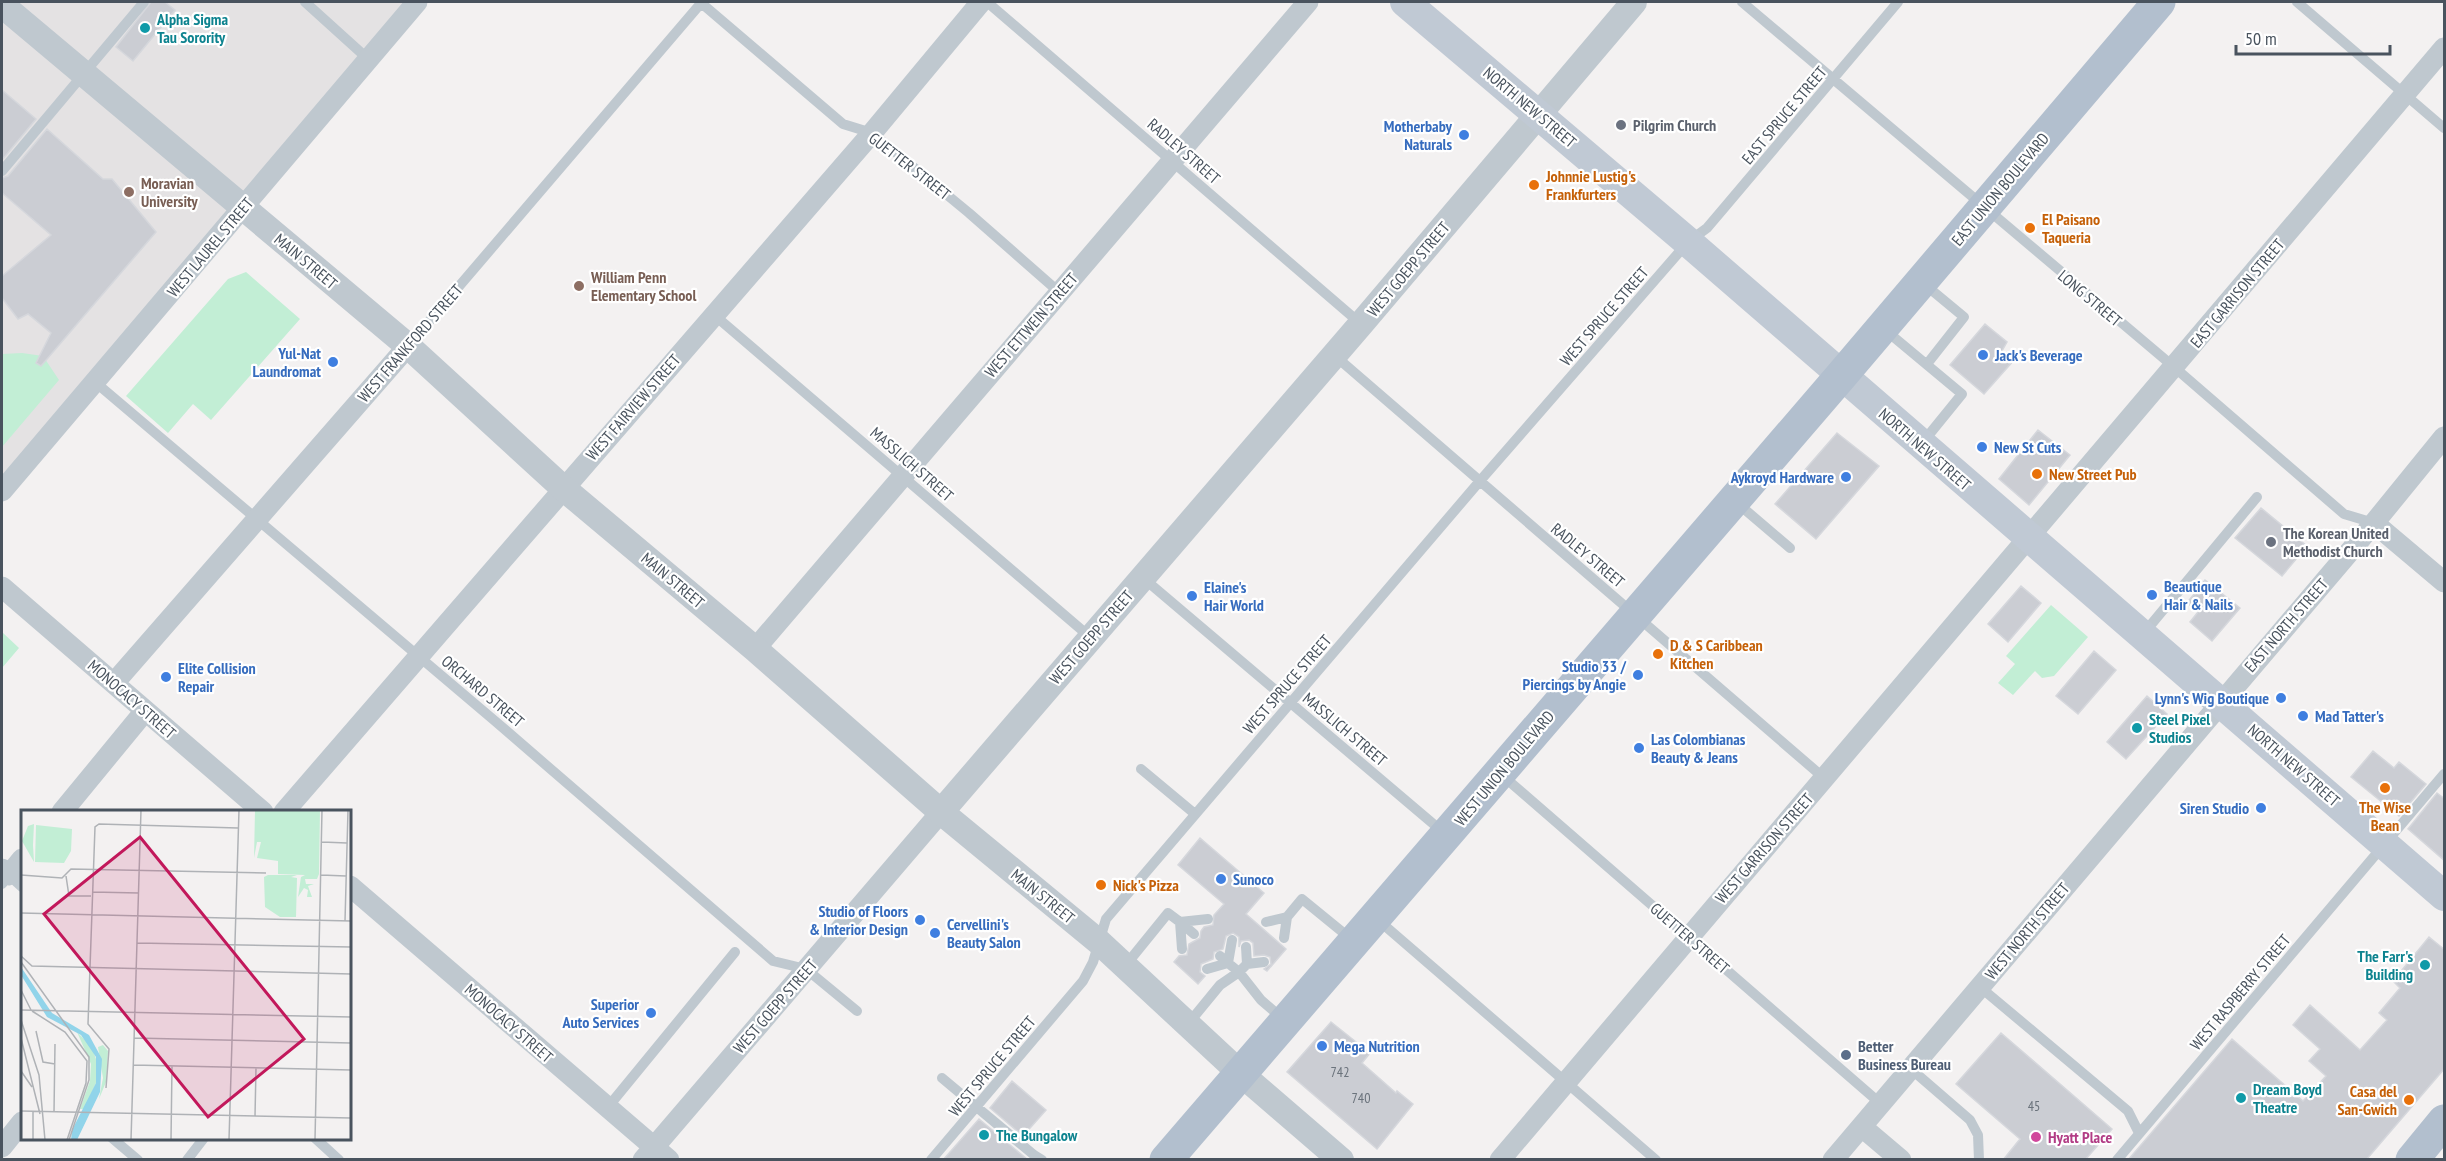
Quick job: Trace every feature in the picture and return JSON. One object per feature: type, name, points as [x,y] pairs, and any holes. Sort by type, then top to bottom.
[{"type":"main road","name":"NORTH NEW STREET","points":[[1405,2],[1688,242],[2445,896]]},
{"type":"main road","name":"EAST UNION BOULEVARD","points":[[1841,376],[2159,2]]},
{"type":"main road","name":"WEST UNION BOULEVARD","points":[[1166,1160],[1841,376]]},
{"type":"main road","points":[[2412,1160],[2445,1121]]},
{"type":"street","name":"WEST LAUREL STREET","points":[[2,491],[417,2]]},
{"type":"street","name":"WEST FAIRVIEW STREET","points":[[286,810],[872,133],[981,2]]},
{"type":"street","name":"WEST ETTWEIN STREET","points":[[755,650],[1308,2]]},
{"type":"street","name":"WEST GOEPP STREET","points":[[655,1155],[806,969],[1361,324],[1634,2]]},
{"type":"street","name":"MAIN STREET","points":[[2,5],[408,346],[563,488],[755,650],[941,812],[1099,942],[1240,1074],[1341,1160]]},
{"type":"street","name":"EAST GARRISON STREET","points":[[2029,538],[2445,48]]},
{"type":"street","name":"WEST FRANKFORD STREET","points":[[114,683],[408,346]]},
{"type":"street","name":"EAST NORTH STREET","points":[[2220,702],[2374,524],[2445,437]]},
{"type":"street","name":"LONG STREET","points":[[2374,524],[2445,582]]},
{"type":"street","name":"WEST GARRISON STREET","points":[[1500,1160],[1688,936],[2029,538]]},
{"type":"street","name":"MONOCACY STREET","points":[[2,586],[261,810]]},
{"type":"street","name":"WEST NORTH STREET","points":[[1833,1160],[2220,702]]},
{"type":"street","points":[[64,810],[145,711]]},
{"type":"street","name":"MONOCACY STREET","points":[[351,887],[608,1107],[655,1155]]},
{"type":"street","points":[[2,1147],[21,1123]]},
{"type":"street","points":[[1862,1126],[1901,1160]]},
{"type":"lane","points":[[2,171],[144,2]]},
{"type":"lane","points":[[305,2],[368,59]]},
{"type":"lane","name":"GUETTER STREET","points":[[701,2],[843,124],[872,133],[969,213],[1059,292]]},
{"type":"lane","name":"WEST FRANKFORD STREET","points":[[408,346],[701,2]]},
{"type":"lane","name":"RADLEY STREET","points":[[987,2],[1361,324]]},
{"type":"lane","name":"LONG STREET","points":[[1742,2],[2174,367],[2344,514],[2374,524]]},
{"type":"lane","name":"EAST SPRUCE STREET","points":[[1688,242],[1707,228],[1898,2]]},
{"type":"lane","points":[[2297,2],[2445,128]]},
{"type":"lane","name":"WEST SPRUCE STREET","points":[[931,1160],[1083,981],[1093,962],[1106,919],[1479,482],[1688,242]]},
{"type":"lane","points":[[1921,282],[1964,317],[1926,364]]},
{"type":"lane","name":"MASSLICH STREET","points":[[713,314],[1090,637]]},
{"type":"lane","points":[[1882,328],[1962,394],[1921,445]]},
{"type":"lane","name":"RADLEY STREET","points":[[1334,355],[1824,778]]},
{"type":"lane","name":"ORCHARD STREET","points":[[95,382],[773,961],[806,969],[857,1011]]},
{"type":"lane","points":[[2142,635],[2257,497]]},
{"type":"lane","points":[[1734,500],[1790,548]]},
{"type":"lane","name":"MASSLICH STREET","points":[[1142,577],[1446,835]]},
{"type":"lane","points":[[1141,769],[1195,814]]},
{"type":"lane","name":"GUETTER STREET","points":[[1499,773],[1881,1104]]},
{"type":"lane","name":"WEST RASPBERRY STREET","points":[[2117,1160],[2384,843],[2445,774]]},
{"type":"lane","points":[[1284,938],[1287,917],[1302,899],[1365,930],[1565,1082],[1656,1160]]},
{"type":"lane","points":[[1124,966],[1168,913],[1194,934]]},
{"type":"lane","points":[[1266,922],[1287,917]]},
{"type":"lane","points":[[1180,922],[1208,919]]},
{"type":"lane","points":[[1180,922],[1182,949]]},
{"type":"lane","points":[[1207,969],[1224,959],[1233,940]]},
{"type":"lane","points":[[1243,968],[1246,947]]},
{"type":"lane","points":[[608,1107],[735,952]]},
{"type":"lane","points":[[1224,959],[1243,968],[1261,1000],[1285,1021]]},
{"type":"lane","points":[[1187,1024],[1220,985],[1243,968],[1264,962]]},
{"type":"lane","points":[[1980,987],[2128,1111],[2139,1133]]},
{"type":"lane","points":[[1911,1069],[1970,1120],[1978,1135],[1979,1160]]},
{"type":"lane","points":[[942,1078],[1042,1160]]},
{"type":"lane","points":[[114,1140],[138,1160]]},
{"type":"lane","points":[[187,1160],[202,1140]]},
{"type":"lane","points":[[317,1140],[339,1160]]},
{"type":"shaded area","name":"Moravian University","points":[[2,2],[418,2],[2,490]]},
{"type":"green space","points":[[246,272],[300,319],[211,420],[193,404],[168,433],[126,396],[228,279]]},
{"type":"green space","points":[[22,353],[43,356],[59,380],[2,447],[2,354]]},
{"type":"green space","points":[[2051,605],[2088,637],[2054,676],[2042,678],[2035,671],[2013,695],[1998,683],[2015,664],[2006,656]]},
{"type":"green space","points":[[2,632],[19,648],[2,668]]},
{"type":"building","name":"Alpha Sigma Tau Sorority","points":[[151,2],[165,2],[175,10],[133,61],[116,47]]},
{"type":"building","points":[[2,90],[36,119],[2,160]]},
{"type":"building","points":[[47,129],[103,179],[112,179],[156,232],[41,366],[36,363],[51,333],[28,314],[18,319],[2,298],[2,276],[51,235],[2,193],[2,178],[8,176]]},
{"type":"building","name":"Jack's Beverage","points":[[1985,324],[2007,342],[2002,351],[2014,360],[1984,394],[1950,365]]},
{"type":"building","points":[[2038,430],[2070,455],[2029,505],[1999,479]]},
{"type":"building","points":[[1837,433],[1879,466],[1816,539],[1775,504]]},
{"type":"building","name":"The Korean United Methodist Church","points":[[2261,508],[2307,546],[2282,576],[2235,538]]},
{"type":"building","points":[[2205,580],[2240,608],[2212,641],[2190,622],[2198,612],[2187,603]]},
{"type":"building","points":[[2021,586],[2041,603],[2008,642],[1988,624]]},
{"type":"building","points":[[2094,651],[2116,670],[2078,714],[2056,696]]},
{"type":"building","name":"Steel Pixel Studios","points":[[2147,696],[2167,714],[2126,759],[2107,742]]},
{"type":"building","points":[[2373,751],[2394,768],[2399,762],[2426,784],[2399,816],[2351,777]]},
{"type":"building","points":[[2437,793],[2445,799],[2445,861],[2408,829]]},
{"type":"building","points":[[1200,838],[1264,893],[1246,914],[1286,949],[1267,971],[1264,969],[1271,964],[1270,957],[1254,956],[1253,943],[1249,940],[1241,941],[1239,947],[1239,937],[1233,933],[1226,936],[1223,949],[1214,952],[1213,959],[1201,964],[1200,972],[1205,976],[1198,984],[1174,962],[1179,956],[1187,955],[1189,944],[1200,938],[1204,927],[1213,925],[1214,915],[1224,904],[1178,865]]},
{"type":"building","points":[[2429,937],[2445,950],[2445,1068],[2366,1160],[2128,1160],[2232,1039],[2303,1101],[2326,1076],[2309,1061],[2320,1049],[2293,1025],[2310,1005],[2360,1050],[2387,1020],[2379,1013],[2400,988],[2393,981]]},
{"type":"building","points":[[1331,1022],[1370,1053],[1362,1063],[1396,1093],[1397,1091],[1413,1104],[1377,1149],[1287,1072]]},
{"type":"building","name":"Hyatt Place","points":[[2001,1033],[2112,1129],[2085,1160],[2003,1160],[2020,1139],[1956,1084]]},
{"type":"building","points":[[1012,1081],[1046,1110],[1023,1136],[990,1108]]},
{"type":"building","name":"The Bungalow","points":[[979,1119],[1028,1160],[943,1160]]},
{"type":"place","name":"Alpha Sigma Tau Sorority","points":[[145,28]]},
{"type":"place","name":"Pilgrim Church","points":[[1621,125]]},
{"type":"place","name":"Motherbaby Naturals","points":[[1464,135]]},
{"type":"place","name":"Johnnie Lustig's Frankfurters","points":[[1534,185]]},
{"type":"place","name":"Moravian University","points":[[129,192]]},
{"type":"place","name":"El Paisano Taqueria","points":[[2030,228]]},
{"type":"place","name":"William Penn Elementary School","points":[[579,286]]},
{"type":"place","name":"Jack's Beverage","points":[[1983,355]]},
{"type":"place","name":"Yul-Nat Laundromat","points":[[333,362]]},
{"type":"place","name":"New St Cuts","points":[[1982,447]]},
{"type":"place","name":"New Street Pub","points":[[2037,474]]},
{"type":"place","name":"Aykroyd Hardware","points":[[1846,477]]},
{"type":"place","name":"The Korean United Methodist Church","points":[[2271,542]]},
{"type":"place","name":"Beautique Hair & Nails","points":[[2152,595]]},
{"type":"place","name":"Elaine's Hair World","points":[[1192,596]]},
{"type":"place","name":"D & S Caribbean Kitchen","points":[[1658,654]]},
{"type":"place","name":"Studio 33 / Piercings by Angie","points":[[1638,675]]},
{"type":"place","name":"Elite Collision Repair","points":[[166,677]]},
{"type":"place","name":"Lynn's Wig Boutique","points":[[2281,698]]},
{"type":"place","name":"Mad Tatter's","points":[[2303,716]]},
{"type":"place","name":"Steel Pixel Studios","points":[[2137,728]]},
{"type":"place","name":"Las Colombianas Beauty & Jeans","points":[[1639,748]]},
{"type":"place","name":"The Wise Bean","points":[[2385,788]]},
{"type":"place","name":"Siren Studio","points":[[2261,808]]},
{"type":"place","name":"Sunoco","points":[[1221,879]]},
{"type":"place","name":"Nick's Pizza","points":[[1101,885]]},
{"type":"place","name":"Studio of Floors & Interior Design","points":[[920,920]]},
{"type":"place","name":"Cervellini's Beauty Salon","points":[[935,933]]},
{"type":"place","name":"The Farr's Building","points":[[2425,965]]},
{"type":"place","name":"Superior Auto Services","points":[[651,1013]]},
{"type":"place","name":"Mega Nutrition","points":[[1322,1046]]},
{"type":"place","name":"Better Business Bureau","points":[[1846,1055]]},
{"type":"place","name":"Dream Boyd Theatre","points":[[2241,1098]]},
{"type":"place","name":"Casa del San-Gwich","points":[[2409,1100]]},
{"type":"place","name":"The Bungalow","points":[[984,1135]]},
{"type":"place","name":"Hyatt Place","points":[[2036,1137]]}]
